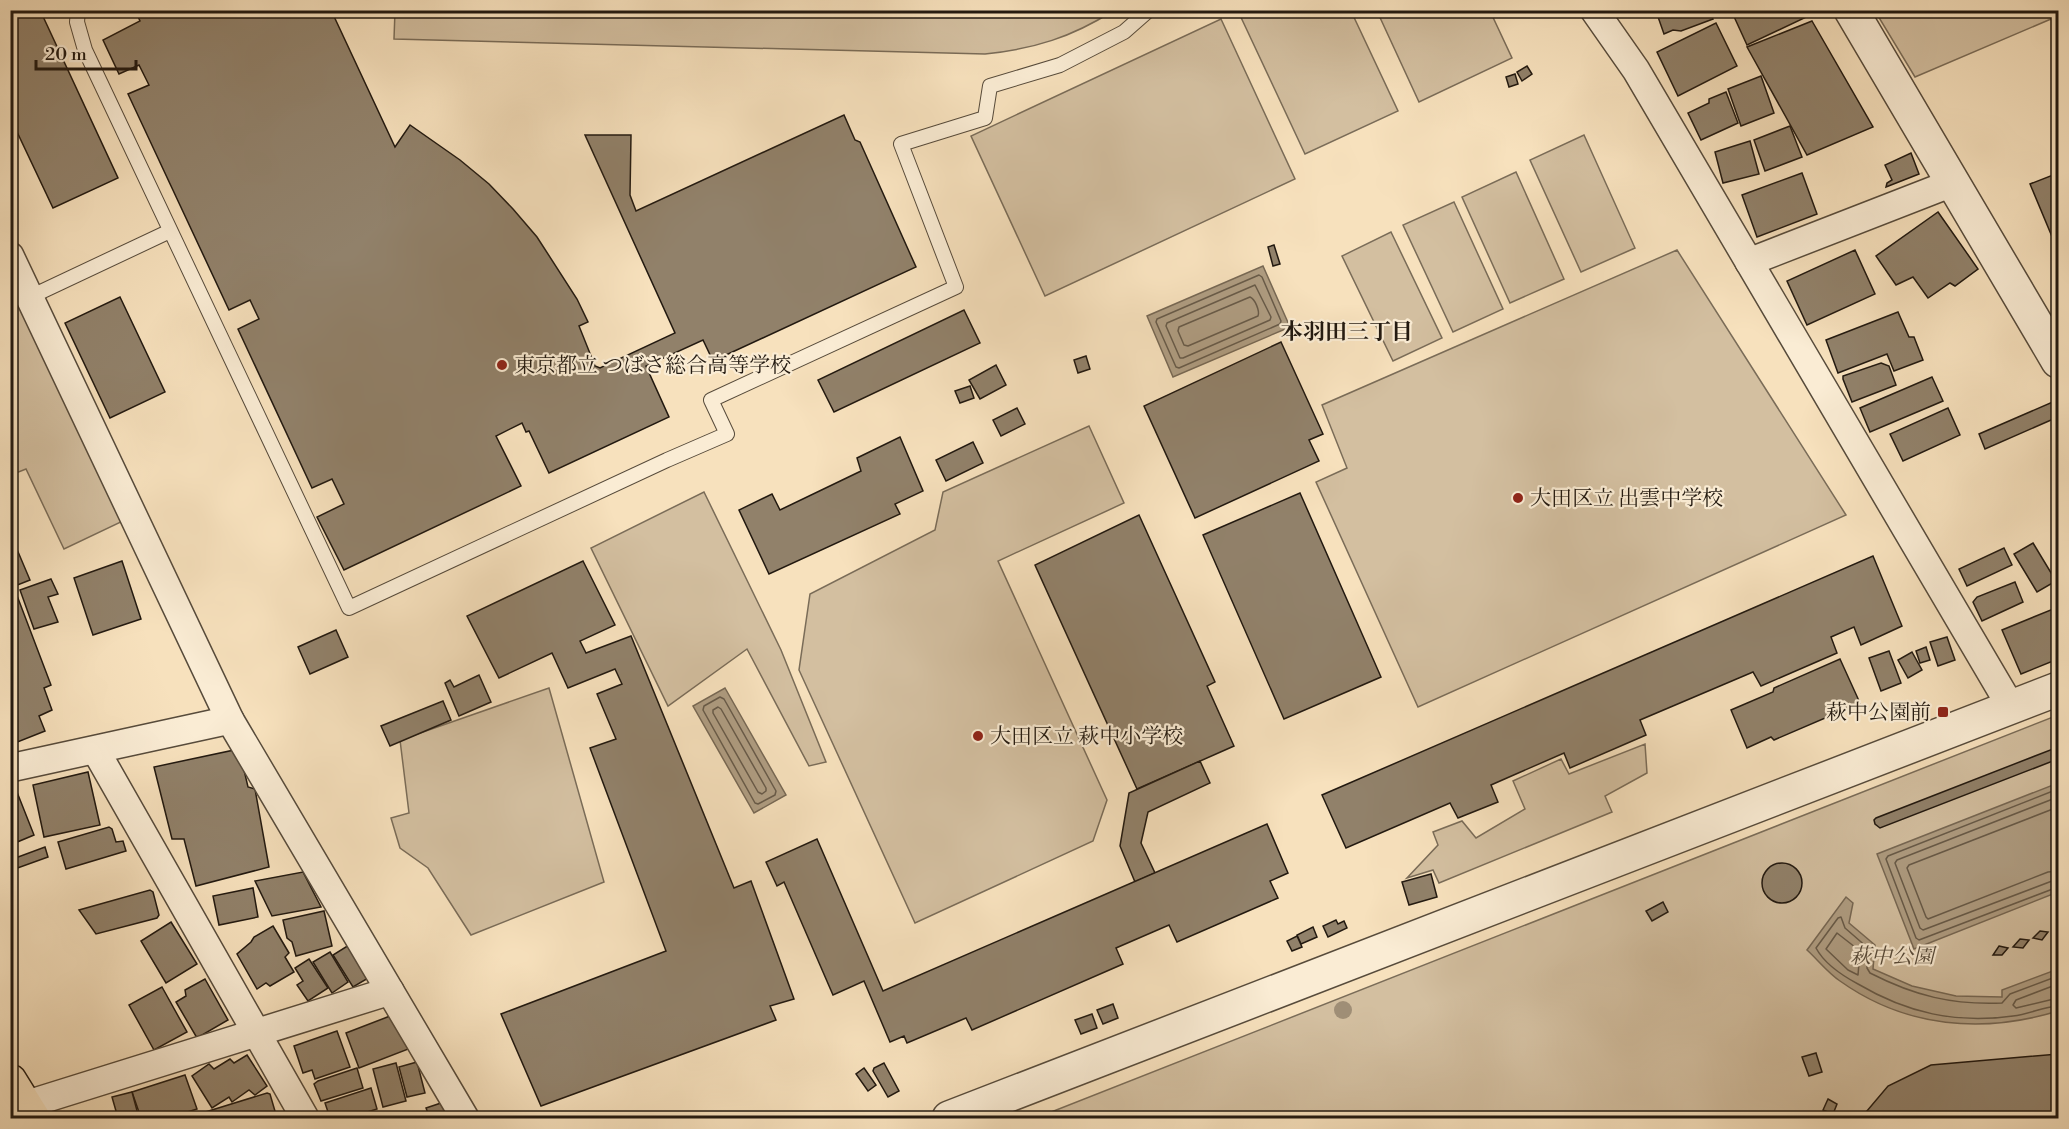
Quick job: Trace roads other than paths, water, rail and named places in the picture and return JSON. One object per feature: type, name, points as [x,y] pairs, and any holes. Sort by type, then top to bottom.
[{"type":"street","points":[[1594,10],[1636,70],[2011,707]]},
{"type":"street","points":[[1851,10],[2058,361]]},
{"type":"street","points":[[1749,262],[1952,183]]},
{"type":"street","points":[[10,256],[230,720],[465,1119]]},
{"type":"street","points":[[949,1119],[2058,688]]},
{"type":"street","points":[[10,768],[230,720]]},
{"type":"street","points":[[96,751],[305,1119]]},
{"type":"street","points":[[23,1101],[390,991]]},
{"type":"lane","points":[[78,10],[77,22],[85,50],[349,608],[666,460],[727,434],[711,400],[956,287],[902,144],[985,118],[990,86],[1060,65],[1124,32],[1149,10]]},
{"type":"lane","points":[[30,297],[170,231]]},
{"type":"water","points":[[1263,266],[1290,327],[1173,377],[1147,316]]},
{"type":"water","points":[[725,688],[786,795],[754,813],[693,706]]},
{"type":"water","points":[[2058,783],[2058,892],[1914,949],[1877,854]]},
{"type":"water","points":[[1846,897],[1853,903],[1849,923],[1875,945],[1873,969],[1912,986],[1956,996],[2002,997],[2002,990],[2058,969],[2058,1011],[2002,1023],[1973,1024],[1918,1017],[1891,1009],[1865,997],[1836,978],[1807,950]]},
{"type":"place","name":"東京都立 つばさ総合高等学校","points":[[502,365]]},
{"type":"place","name":"大田区立 出雲中学校","points":[[1518,498]]},
{"type":"place","name":"萩中公園前","points":[[1943,712]]},
{"type":"place","name":"大田区立 萩中小学校","points":[[978,736]]},
{"type":"district","name":"本羽田三丁目","points":[[1347,331]]},
{"type":"park label","name":"萩中公園","points":[[1892,956]]}]
